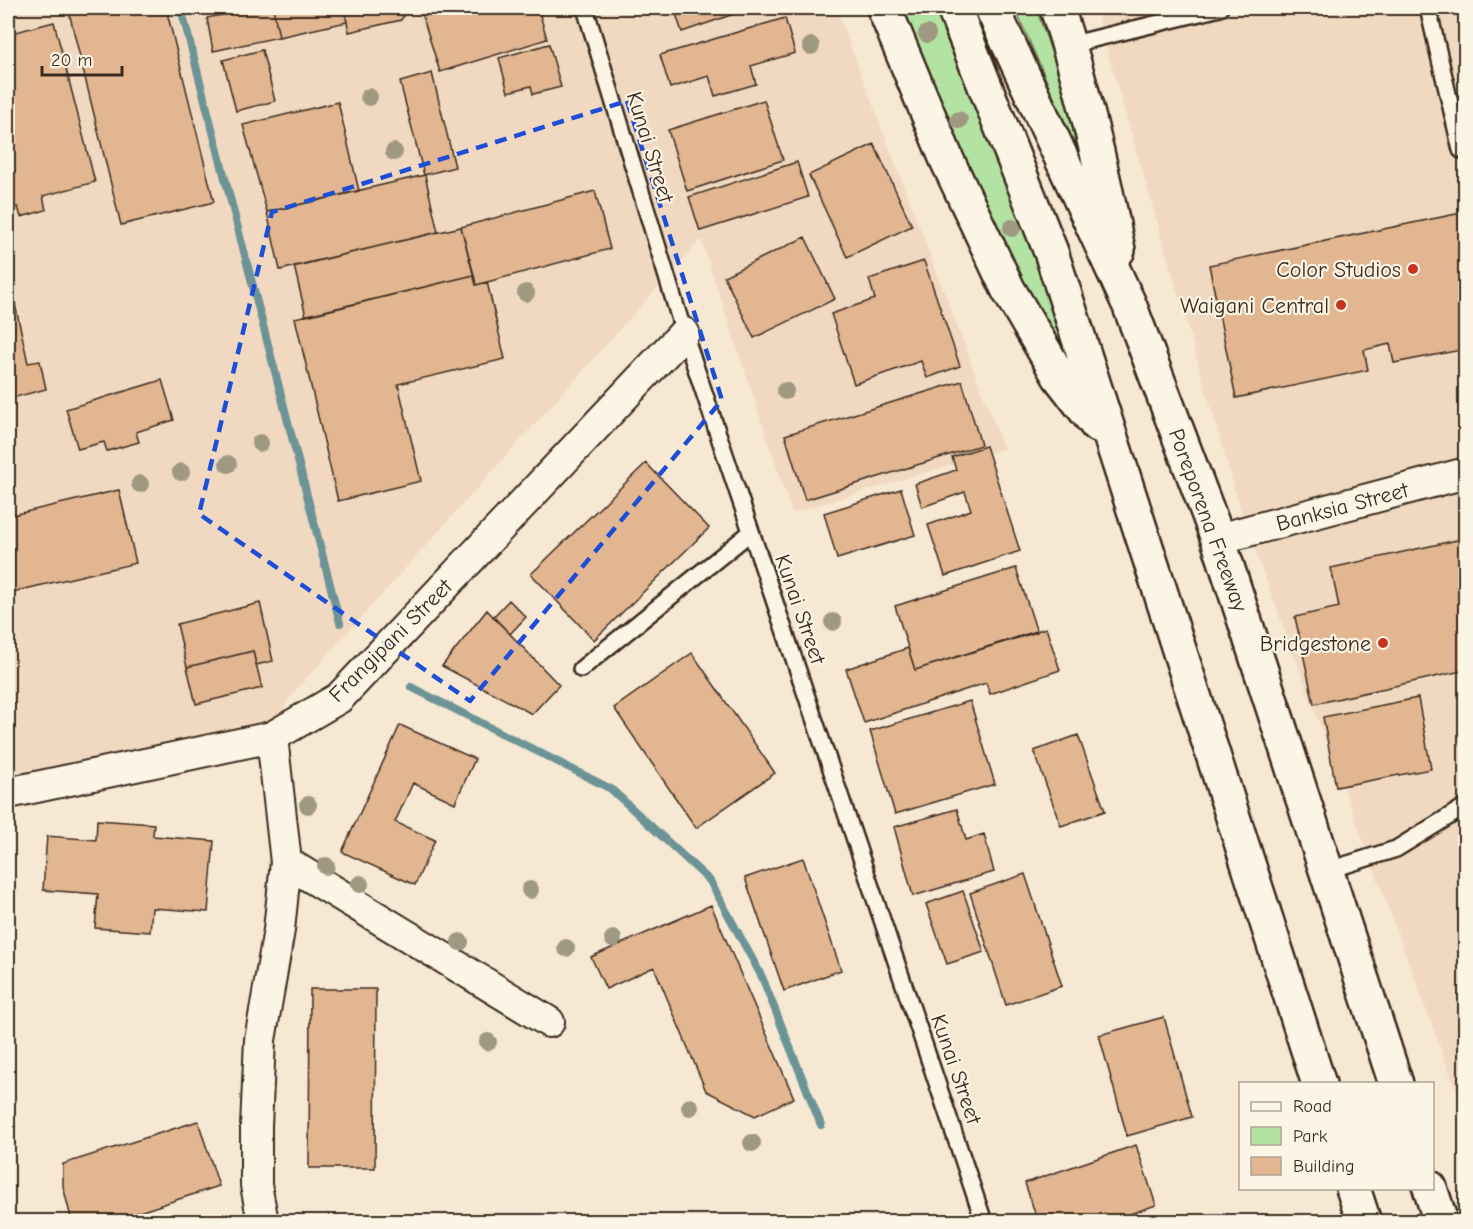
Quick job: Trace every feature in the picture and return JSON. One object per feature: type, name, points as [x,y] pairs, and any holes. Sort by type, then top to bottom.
[{"type":"highway","points":[[884,8],[947,160],[1008,289],[1059,376],[1111,443]]},
{"type":"highway","points":[[954,8],[1051,252],[1319,1082]]},
{"type":"highway","name":"Poreporena Freeway","points":[[992,8],[1129,304],[1218,539],[1396,1082]]},
{"type":"highway","points":[[1057,8],[1101,161],[1129,304]]},
{"type":"highway","points":[[1354,1190],[1364,1221]]},
{"type":"highway","points":[[1431,1190],[1441,1221]]},
{"type":"street","name":"Frangipani Street","points":[[8,789],[272,737],[339,698],[684,333]]},
{"type":"street","name":"Banksia Street","points":[[1218,539],[1466,473]]},
{"type":"street","points":[[263,1221],[256,1185],[260,1040],[279,930],[286,862],[272,737]]},
{"type":"street","points":[[286,862],[549,1022]]},
{"type":"lane","name":"Kunai Street","points":[[585,8],[684,333],[984,1221]]},
{"type":"lane","points":[[1069,45],[1220,8]]},
{"type":"lane","points":[[1428,8],[1461,150]]},
{"type":"lane","points":[[581,669],[752,532]]},
{"type":"lane","points":[[1326,871],[1396,849],[1466,806]]},
{"type":"highlighted area","points":[[627,101],[722,400],[470,701],[199,514],[272,212]]},
{"type":"shaded area","points":[[8,8],[836,8],[1004,449],[792,513],[701,239],[289,698],[272,737],[8,793]]},
{"type":"shaded area","points":[[1095,8],[1465,8],[1465,1114],[1243,518]]},
{"type":"green space","points":[[894,8],[934,8],[1052,297],[1075,374],[1040,326]]},
{"type":"green space","points":[[1015,8],[1036,8],[1090,164],[1094,189]]},
{"type":"building","points":[[68,8],[166,8],[214,202],[121,225]]},
{"type":"building","points":[[254,8],[273,8],[279,37],[213,51],[207,18]]},
{"type":"building","points":[[273,8],[344,8],[347,22],[279,37]]},
{"type":"building","points":[[344,8],[408,8],[401,20],[349,32]]},
{"type":"building","points":[[420,8],[538,8],[547,39],[440,72]]},
{"type":"building","points":[[674,8],[751,8],[682,32]]},
{"type":"building","points":[[785,18],[795,53],[751,66],[756,84],[715,96],[709,76],[670,88],[660,55]]},
{"type":"building","points":[[54,22],[95,182],[43,196],[46,210],[21,217],[18,207],[8,210],[8,34]]},
{"type":"building","points":[[549,44],[561,87],[533,94],[531,86],[508,92],[499,58]]},
{"type":"building","points":[[262,50],[275,101],[236,111],[223,60]]},
{"type":"building","points":[[432,73],[455,167],[424,175],[400,82]]},
{"type":"building","points":[[764,100],[783,160],[687,191],[668,130]]},
{"type":"building","points":[[338,102],[359,191],[267,212],[243,125]]},
{"type":"building","points":[[874,144],[912,226],[847,257],[809,175]]},
{"type":"building","points":[[797,162],[808,197],[700,231],[689,197]]},
{"type":"building","points":[[425,175],[438,232],[280,270],[267,212]]},
{"type":"building","points":[[595,191],[610,249],[476,285],[461,227]]},
{"type":"building","name":"Waigani Central","points":[[1466,212],[1466,349],[1394,363],[1390,344],[1364,350],[1368,370],[1236,398],[1209,265]]},
{"type":"building","points":[[461,227],[474,275],[306,316],[294,266]]},
{"type":"building","points":[[805,237],[835,299],[754,338],[724,276]]},
{"type":"building","points":[[924,261],[960,366],[927,378],[921,361],[854,384],[831,314],[875,299],[869,279]]},
{"type":"building","points":[[8,272],[28,363],[40,361],[46,389],[8,399]]},
{"type":"building","points":[[474,275],[476,285],[487,282],[505,359],[398,384],[421,481],[338,501],[295,318]]},
{"type":"building","points":[[162,380],[174,420],[136,432],[139,442],[107,451],[104,442],[78,449],[66,409]]},
{"type":"building","points":[[962,381],[981,445],[805,500],[785,435]]},
{"type":"building","points":[[986,446],[1020,551],[945,576],[928,525],[971,510],[965,492],[922,507],[915,484],[956,470],[952,457]]},
{"type":"building","points":[[646,463],[709,528],[594,640],[531,574]]},
{"type":"building","points":[[901,489],[915,535],[837,559],[824,513]]},
{"type":"building","points":[[119,490],[136,563],[8,593],[8,516]]},
{"type":"building","name":"Bridgestone","points":[[1466,538],[1466,670],[1314,704],[1295,617],[1339,607],[1331,568]]},
{"type":"building","points":[[1016,568],[1037,632],[915,670],[895,606]]},
{"type":"building","points":[[509,600],[526,617],[510,634],[493,617]]},
{"type":"building","points":[[260,603],[273,661],[256,665],[253,651],[187,667],[177,624]]},
{"type":"building","points":[[487,610],[559,685],[532,714],[442,666]]},
{"type":"building","points":[[1046,628],[1060,670],[990,694],[986,683],[864,723],[846,669],[908,648],[915,670]]},
{"type":"building","points":[[253,651],[262,688],[196,704],[187,667]]},
{"type":"building","points":[[692,653],[775,773],[696,828],[614,708]]},
{"type":"building","points":[[1418,698],[1431,769],[1336,787],[1323,717]]},
{"type":"building","points":[[970,701],[995,784],[895,814],[870,731]]},
{"type":"building","points":[[400,725],[475,759],[455,803],[413,783],[395,822],[435,840],[415,885],[342,852]]},
{"type":"building","points":[[1078,735],[1105,811],[1061,826],[1034,751]]},
{"type":"building","points":[[957,809],[966,840],[984,834],[994,872],[913,896],[894,827]]},
{"type":"building","points":[[97,820],[154,824],[153,836],[214,841],[208,912],[152,908],[150,932],[95,928],[98,894],[43,890],[47,836],[96,840]]},
{"type":"building","points":[[803,858],[841,970],[784,991],[745,878]]},
{"type":"building","points":[[1025,874],[1062,986],[1006,1005],[970,893]]},
{"type":"building","points":[[963,891],[984,952],[947,964],[926,904]]},
{"type":"building","points":[[711,905],[794,1098],[755,1116],[706,1091],[654,967],[606,989],[591,957]]},
{"type":"building","points":[[310,989],[376,989],[375,1168],[309,1168]]},
{"type":"building","points":[[1164,1017],[1192,1117],[1127,1136],[1099,1035]]},
{"type":"building","points":[[198,1121],[219,1186],[109,1222],[72,1222],[63,1186],[63,1164]]},
{"type":"building","points":[[1136,1145],[1156,1205],[1107,1222],[1038,1222],[1025,1183]]},
{"type":"waterway","points":[[181,8],[340,623]]},
{"type":"waterway","points":[[411,687],[611,789],[710,881],[762,977],[821,1125]]},
{"type":"place","name":"Color Studios","points":[[1413,269]]},
{"type":"place","name":"Waigani Central","points":[[1341,305]]},
{"type":"place","name":"Bridgestone","points":[[1383,643]]}]
